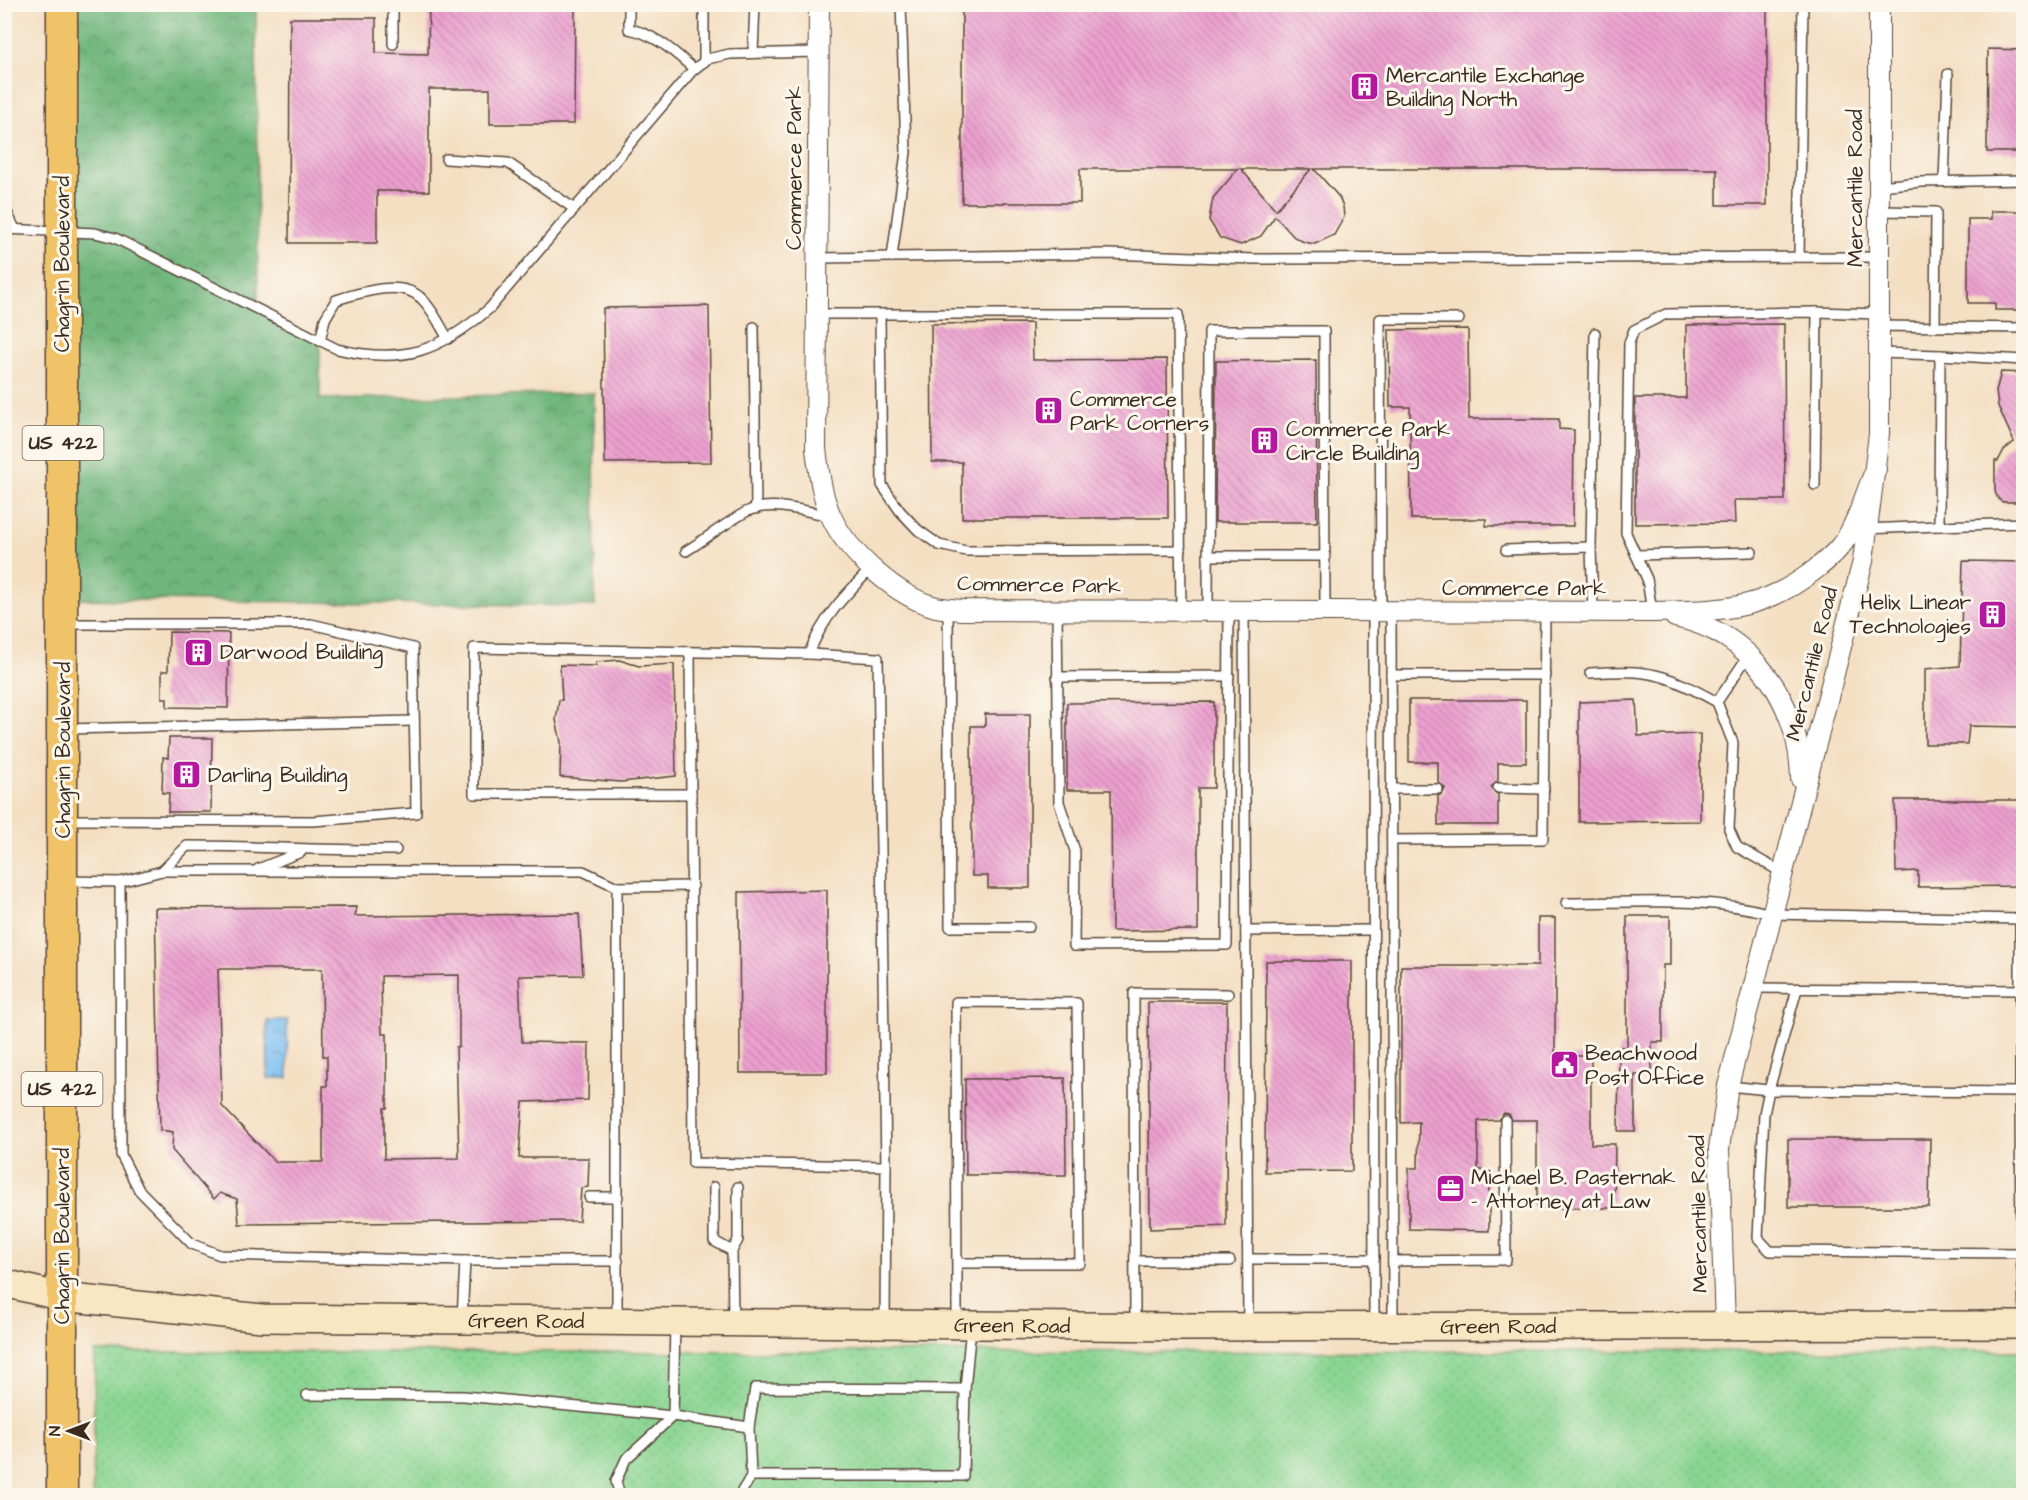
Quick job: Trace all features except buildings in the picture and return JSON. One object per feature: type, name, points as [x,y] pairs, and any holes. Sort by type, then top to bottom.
[{"type":"main road","name":"Chagrin Boulevard","points":[[62,4],[62,1496]]},
{"type":"main road","name":"Green Road","points":[[4,1282],[62,1297],[262,1318],[1248,1327],[2024,1325]]},
{"type":"street","name":"Commerce Park","points":[[819,4],[816,449],[820,482],[831,516],[846,541],[872,568],[905,593],[935,606],[948,608],[1545,612],[1726,609],[1766,601],[1796,584],[1825,561],[1859,529],[1876,469]]},
{"type":"street","name":"Mercantile Road","points":[[1876,469],[1879,353],[1879,4]]},
{"type":"street","name":"Mercantile Road","points":[[1725,1325],[1719,1149],[1728,1086],[1863,561],[1859,529]]},
{"type":"street","name":"Commerce Park","points":[[1652,612],[1686,619],[1713,630],[1764,671],[1784,700],[1794,728],[1800,758],[1801,802]]},
{"type":"lane","points":[[393,4],[393,44]]},
{"type":"lane","points":[[629,4],[629,29],[642,31],[655,38],[694,69]]},
{"type":"lane","points":[[704,4],[704,62]]},
{"type":"lane","points":[[753,53],[755,4]]},
{"type":"lane","points":[[892,257],[906,152],[901,4]]},
{"type":"lane","points":[[1799,257],[1803,4]]},
{"type":"lane","points":[[4,229],[95,233],[116,238],[320,341],[363,355],[391,356],[426,350],[462,332],[490,308],[694,69],[704,62],[730,54],[819,52]]},
{"type":"lane","points":[[1944,181],[1948,74]]},
{"type":"lane","points":[[446,159],[508,163],[573,208]]},
{"type":"lane","points":[[1879,186],[1944,181],[2024,180]]},
{"type":"lane","points":[[4,206],[15,229]]},
{"type":"lane","points":[[1879,211],[1936,212],[1935,327]]},
{"type":"lane","points":[[818,258],[1107,254],[1254,259],[1879,257]]},
{"type":"lane","points":[[320,341],[325,319],[336,300],[365,291],[402,289],[421,297],[448,339]]},
{"type":"lane","points":[[1652,612],[1647,579],[1626,533],[1629,343],[1634,330],[1666,314],[1817,312],[1935,327],[2024,328]]},
{"type":"lane","points":[[1815,485],[1817,312]]},
{"type":"lane","points":[[817,314],[1178,314],[1181,611]]},
{"type":"lane","points":[[880,315],[882,485],[900,511],[918,530],[939,545],[966,551],[1181,550]]},
{"type":"lane","points":[[1384,1326],[1374,1259],[1373,930],[1382,611],[1380,319],[1459,319]]},
{"type":"lane","points":[[754,327],[756,509]]},
{"type":"lane","points":[[1208,611],[1209,331],[1324,331],[1325,611]]},
{"type":"lane","points":[[1593,612],[1591,547],[1595,333]]},
{"type":"lane","points":[[1879,353],[2024,360]]},
{"type":"lane","points":[[1939,526],[1940,355]]},
{"type":"lane","points":[[686,551],[749,510],[787,508],[831,516]]},
{"type":"lane","points":[[1859,529],[2024,523]]},
{"type":"lane","points":[[1506,550],[1591,547]]},
{"type":"lane","points":[[1636,555],[1752,552]]},
{"type":"lane","points":[[1208,556],[1325,556]]},
{"type":"lane","points":[[809,654],[817,632],[830,612],[872,568]]},
{"type":"lane","points":[[948,608],[950,927],[1029,927]]},
{"type":"lane","points":[[1057,610],[1059,802],[1075,852],[1074,946],[1227,945],[1229,676],[1236,611]]},
{"type":"lane","points":[[1236,611],[1246,931],[1248,1327]]},
{"type":"lane","points":[[1382,611],[1391,675],[1392,840],[1393,1261],[1384,1326]]},
{"type":"lane","points":[[1392,840],[1543,839],[1545,612]]},
{"type":"lane","points":[[63,624],[311,624],[413,648],[416,813],[366,819],[256,822],[63,820]]},
{"type":"lane","points":[[691,794],[474,794],[474,648],[809,654],[878,658],[886,1166],[885,1324]]},
{"type":"lane","points":[[690,652],[693,1163],[886,1166]]},
{"type":"lane","points":[[1717,702],[1748,656]]},
{"type":"lane","points":[[1590,673],[1634,670],[1673,678],[1717,702],[1733,743],[1729,828],[1737,847],[1783,873]]},
{"type":"lane","points":[[1391,675],[1545,675]]},
{"type":"lane","points":[[1057,678],[1229,676]]},
{"type":"lane","points":[[63,729],[414,721]]},
{"type":"lane","points":[[1498,788],[1544,789]]},
{"type":"lane","points":[[1391,789],[1438,789]]},
{"type":"lane","points":[[162,871],[187,846],[282,846],[304,851],[396,850]]},
{"type":"lane","points":[[254,871],[304,851]]},
{"type":"lane","points":[[63,881],[120,882],[162,871],[583,871],[617,887],[693,886]]},
{"type":"lane","points":[[120,882],[121,1155],[140,1190],[192,1244],[220,1255],[465,1262],[618,1262]]},
{"type":"lane","points":[[617,887],[617,1322]]},
{"type":"lane","points":[[1566,903],[1702,902],[1740,905],[1772,914],[2022,919],[2020,1092],[2024,1308]]},
{"type":"lane","points":[[1246,931],[1373,930]]},
{"type":"lane","points":[[1753,988],[2021,990]]},
{"type":"lane","points":[[1797,989],[1764,1114],[1758,1238],[1770,1251],[2022,1253]]},
{"type":"lane","points":[[1135,1326],[1134,993],[1228,994]]},
{"type":"lane","points":[[751,1476],[963,1476],[965,1389],[964,1325],[957,1263],[956,1002],[1077,1002],[1080,1263],[957,1263]]},
{"type":"lane","points":[[1728,1086],[1769,1090],[2020,1092]]},
{"type":"lane","points":[[1393,1261],[1506,1260],[1505,1120]]},
{"type":"lane","points":[[714,1187],[714,1241],[732,1251]]},
{"type":"lane","points":[[733,1322],[732,1251],[738,1240],[738,1187]]},
{"type":"lane","points":[[589,1197],[618,1197]]},
{"type":"lane","points":[[1248,1259],[1374,1259]]},
{"type":"lane","points":[[1135,1261],[1230,1262]]},
{"type":"lane","points":[[462,1319],[465,1262]]},
{"type":"lane","points":[[620,1496],[616,1481],[626,1459],[673,1416],[675,1322]]},
{"type":"lane","points":[[739,1496],[751,1476],[749,1427],[756,1388],[965,1389]]},
{"type":"lane","points":[[307,1395],[464,1396],[673,1416],[749,1427]]},
{"type":"green space","points":[[62,5],[256,5],[258,311],[320,341],[320,399],[594,393],[595,606],[63,599]]},
{"type":"green space","points":[[2023,1351],[2023,1495],[93,1496],[95,1352]]},
{"type":"water","points":[[267,1020],[287,1020],[288,1078],[268,1078]]},
{"type":"place","name":"Mercantile Exchange Building North","points":[[1365,87]]},
{"type":"place","name":"Commerce Park Corners","points":[[1049,411]]},
{"type":"place","name":"Commerce Park Circle Building","points":[[1265,441]]},
{"type":"place","name":"Helix Linear Technologies","points":[[1992,614]]},
{"type":"place","name":"Darwood Building","points":[[199,652]]},
{"type":"place","name":"Darling Building","points":[[187,775]]},
{"type":"place","name":"Beachwood Post Office","points":[[1564,1065]]},
{"type":"place","name":"Michael B. Pasternak - Attorney at Law","points":[[1450,1189]]}]
